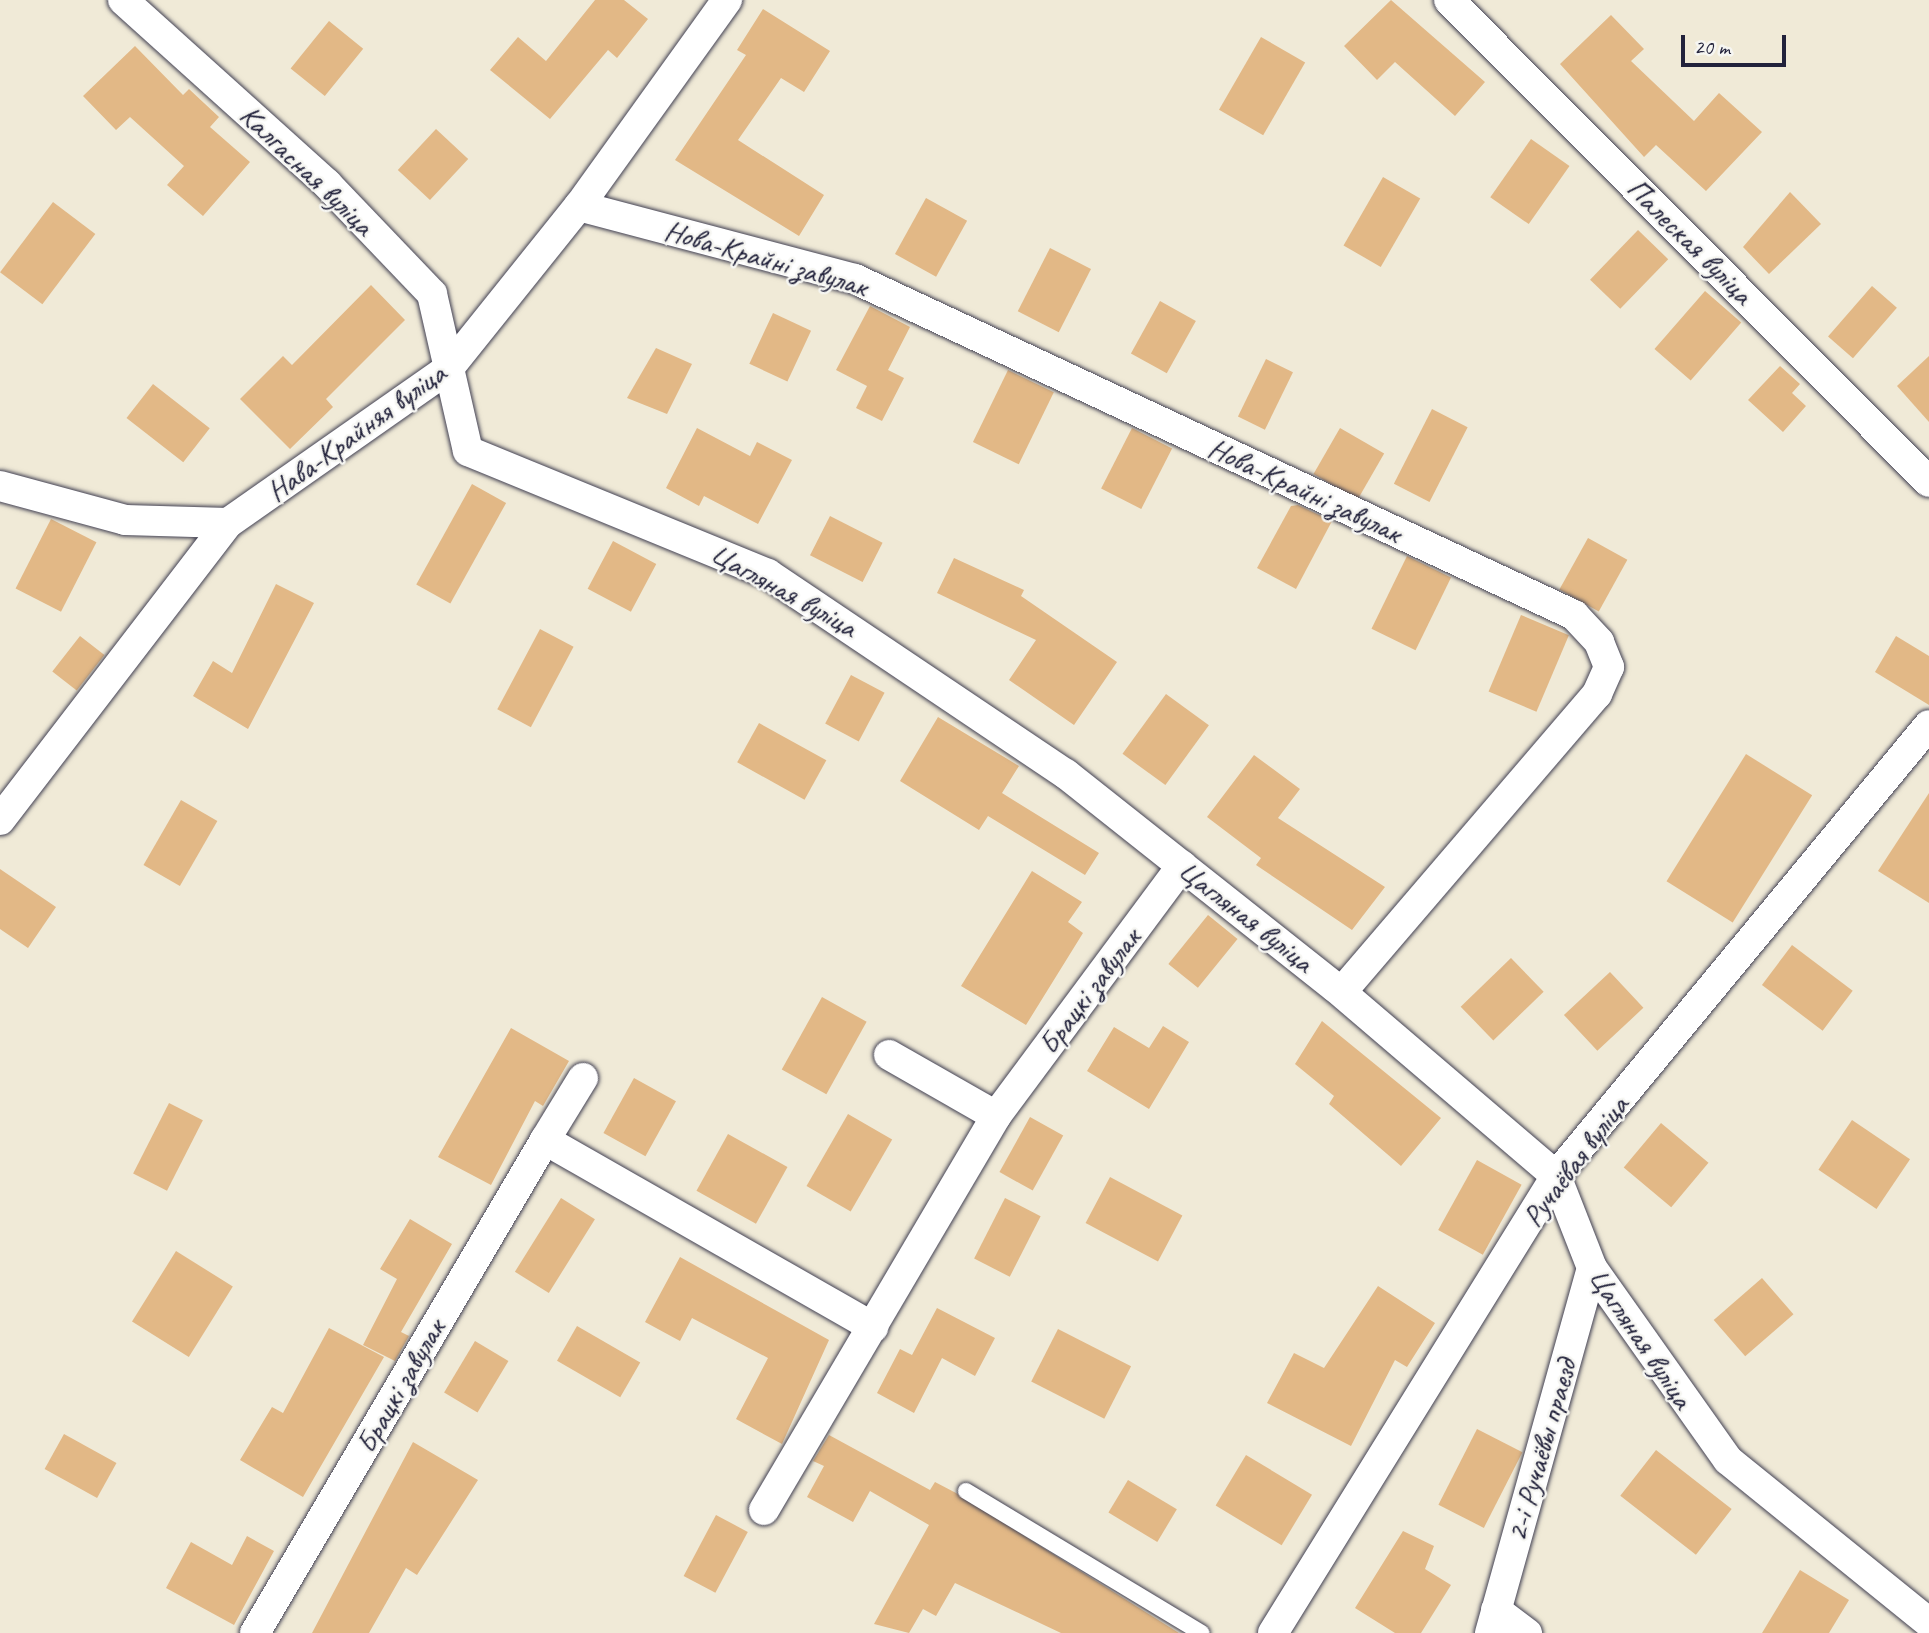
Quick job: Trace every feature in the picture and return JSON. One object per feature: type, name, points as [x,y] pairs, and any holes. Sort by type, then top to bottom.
[{"type":"street","name":"Калгасная вуліца","points":[[122,0],[327,184],[432,294],[449,368]]},
{"type":"street","name":"Нава-Крайняя вуліца","points":[[0,820],[228,523],[449,368],[579,206],[727,0]]},
{"type":"street","name":"Палеская вуліца","points":[[1449,0],[1929,482]]},
{"type":"street","name":"Нова-Крайні завулак","points":[[579,206],[855,279],[1574,615],[1599,642],[1609,667],[1597,694],[1342,992]]},
{"type":"street","name":"Цагляная вуліца","points":[[449,368],[468,450],[768,574],[945,687],[1182,866],[1342,992],[1556,1176],[1592,1268],[1728,1460],[1929,1623]]},
{"type":"street","points":[[0,486],[125,520],[228,523]]},
{"type":"street","name":"Ручаёвая вуліца","points":[[1273,1633],[1556,1176],[1929,725]]},
{"type":"street","name":"Брацкі завулак","points":[[764,1510],[996,1116],[1182,866]]},
{"type":"street","points":[[889,1055],[996,1116]]},
{"type":"street","name":"Брацкі завулак","points":[[255,1633],[583,1077]]},
{"type":"street","points":[[545,1140],[873,1327]]},
{"type":"street","name":"2-і Ручаёвы праезд","points":[[1493,1621],[1592,1268]]},
{"type":"street","points":[[1493,1621],[1527,1633]]},
{"type":"lane","points":[[966,1491],[1201,1633]]},
{"type":"building","points":[[595,0],[624,0],[648,19],[617,58],[608,50],[550,119],[490,70],[518,37],[546,61]]},
{"type":"building","points":[[1391,0],[1485,82],[1455,116],[1395,62],[1377,80],[1344,46]]},
{"type":"building","points":[[763,9],[830,51],[804,92],[781,78],[738,140],[824,195],[799,236],[675,160],[746,55],[737,50]]},
{"type":"building","points":[[1611,15],[1644,49],[1631,61],[1694,121],[1719,93],[1762,132],[1706,191],[1656,145],[1644,157],[1560,64]]},
{"type":"building","points":[[329,21],[363,49],[325,96],[291,68]]},
{"type":"building","points":[[1261,37],[1305,62],[1263,135],[1219,110]]},
{"type":"building","points":[[135,46],[183,95],[189,89],[219,117],[210,127],[250,162],[203,216],[167,185],[184,166],[130,117],[116,130],[83,96]]},
{"type":"building","points":[[436,129],[468,159],[430,200],[398,170]]},
{"type":"building","points":[[1531,139],[1570,166],[1529,224],[1490,197]]},
{"type":"building","points":[[1383,177],[1420,198],[1381,267],[1344,245]]},
{"type":"building","points":[[1790,192],[1821,224],[1769,274],[1743,247]]},
{"type":"building","points":[[926,198],[967,221],[936,277],[895,254]]},
{"type":"building","points":[[53,202],[95,234],[42,304],[0,272]]},
{"type":"building","points":[[1638,230],[1668,259],[1620,309],[1590,280]]},
{"type":"building","points":[[1050,248],[1091,269],[1059,332],[1018,311]]},
{"type":"building","points":[[371,285],[405,320],[326,399],[333,407],[290,449],[240,399],[283,356],[292,365]]},
{"type":"building","points":[[1872,286],[1897,308],[1853,358],[1828,337]]},
{"type":"building","points":[[1705,291],[1741,322],[1691,381],[1654,349]]},
{"type":"building","points":[[1160,301],[1196,321],[1167,373],[1131,353]]},
{"type":"building","points":[[870,306],[910,327],[888,370],[904,378],[882,421],[856,408],[867,386],[836,370]]},
{"type":"building","points":[[773,313],[811,331],[787,382],[749,364]]},
{"type":"building","points":[[656,348],[692,364],[667,414],[627,398]]},
{"type":"building","points":[[1929,356],[1929,422],[1897,386]]},
{"type":"building","points":[[1266,359],[1293,372],[1265,430],[1238,417]]},
{"type":"building","points":[[1780,366],[1800,384],[1792,393],[1806,406],[1783,432],[1748,400]]},
{"type":"building","points":[[1008,370],[1054,392],[1019,464],[973,442]]},
{"type":"building","points":[[153,384],[210,428],[183,462],[127,418]]},
{"type":"building","points":[[1432,409],[1468,427],[1430,502],[1394,484]]},
{"type":"building","points":[[697,428],[750,456],[757,442],[792,460],[758,524],[704,496],[699,506],[666,488]]},
{"type":"building","points":[[1132,428],[1172,448],[1141,509],[1101,489]]},
{"type":"building","points":[[1340,428],[1384,454],[1358,499],[1314,474]]},
{"type":"building","points":[[472,484],[506,503],[450,603],[416,585]]},
{"type":"building","points":[[1298,505],[1332,521],[1296,589],[1257,568],[1291,506]]},
{"type":"building","points":[[830,516],[883,543],[863,582],[810,555]]},
{"type":"building","points":[[51,519],[96,542],[61,612],[16,588]]},
{"type":"building","points":[[1588,538],[1627,560],[1599,611],[1559,590]]},
{"type":"building","points":[[613,541],[656,564],[631,612],[588,589]]},
{"type":"building","points":[[1407,556],[1451,577],[1416,650],[1371,629]]},
{"type":"building","points":[[954,558],[1024,590],[1021,596],[1117,662],[1074,725],[1009,680],[1036,640],[937,593]]},
{"type":"building","points":[[276,584],[314,603],[248,729],[193,696],[213,661],[232,673]]},
{"type":"building","points":[[1521,615],[1569,635],[1536,712],[1489,691]]},
{"type":"building","points":[[540,629],[574,647],[531,727],[497,709]]},
{"type":"building","points":[[80,636],[104,655],[77,691],[52,671]]},
{"type":"building","points":[[1896,636],[1929,656],[1929,705],[1875,672]]},
{"type":"building","points":[[851,675],[885,693],[859,741],[825,724]]},
{"type":"building","points":[[1166,694],[1209,725],[1165,785],[1123,754]]},
{"type":"building","points":[[938,717],[1019,766],[1002,793],[1099,853],[1085,875],[988,816],[979,830],[900,781]]},
{"type":"building","points":[[759,723],[826,760],[805,800],[737,762]]},
{"type":"building","points":[[1746,754],[1812,795],[1733,923],[1667,881]]},
{"type":"building","points":[[1254,755],[1300,789],[1278,818],[1385,887],[1352,930],[1256,865],[1261,858],[1207,817]]},
{"type":"building","points":[[1929,793],[1929,903],[1878,871]]},
{"type":"building","points":[[181,800],[217,821],[180,886],[144,865]]},
{"type":"building","points":[[0,869],[56,907],[28,948],[0,929]]},
{"type":"building","points":[[1032,871],[1082,902],[1068,922],[1083,933],[1026,1025],[961,986]]},
{"type":"building","points":[[1208,915],[1238,939],[1198,988],[1168,964]]},
{"type":"building","points":[[1792,945],[1853,991],[1823,1031],[1762,985]]},
{"type":"building","points":[[1511,958],[1544,992],[1493,1040],[1461,1007]]},
{"type":"building","points":[[1610,972],[1643,1008],[1597,1051],[1564,1015]]},
{"type":"building","points":[[822,997],[867,1022],[826,1094],[782,1070]]},
{"type":"building","points":[[1322,1021],[1441,1118],[1401,1166],[1329,1104],[1334,1096],[1295,1064]]},
{"type":"building","points":[[1163,1026],[1189,1042],[1149,1109],[1087,1071],[1114,1027],[1149,1048]]},
{"type":"building","points":[[511,1028],[569,1061],[543,1106],[535,1101],[491,1185],[438,1157]]},
{"type":"building","points":[[634,1078],[676,1101],[645,1156],[603,1133]]},
{"type":"building","points":[[169,1103],[203,1120],[167,1191],[133,1173]]},
{"type":"building","points":[[848,1114],[892,1140],[851,1211],[806,1186]]},
{"type":"building","points":[[1030,1117],[1063,1135],[1033,1191],[999,1172]]},
{"type":"building","points":[[1852,1120],[1910,1159],[1876,1209],[1818,1170]]},
{"type":"building","points":[[1661,1123],[1708,1163],[1671,1207],[1624,1167]]},
{"type":"building","points":[[728,1134],[787,1167],[756,1224],[696,1191]]},
{"type":"building","points":[[1477,1160],[1522,1185],[1483,1255],[1438,1230]]},
{"type":"building","points":[[1110,1177],[1182,1215],[1158,1261],[1086,1223]]},
{"type":"building","points":[[561,1198],[595,1219],[549,1293],[515,1272]]},
{"type":"building","points":[[1005,1198],[1041,1216],[1010,1277],[974,1259]]},
{"type":"building","points":[[410,1219],[452,1244],[401,1332],[409,1336],[395,1361],[363,1345],[397,1279],[380,1269]]},
{"type":"building","points":[[176,1251],[233,1287],[189,1357],[132,1321]]},
{"type":"building","points":[[680,1257],[829,1340],[782,1444],[736,1419],[768,1358],[692,1318],[680,1341],[645,1322]]},
{"type":"building","points":[[1762,1278],[1793,1314],[1745,1356],[1714,1320]]},
{"type":"building","points":[[1378,1286],[1435,1323],[1407,1367],[1395,1360],[1351,1446],[1267,1403],[1294,1353],[1324,1368]]},
{"type":"building","points":[[937,1308],[995,1338],[975,1376],[942,1358],[914,1413],[877,1393],[900,1349],[912,1355]]},
{"type":"building","points":[[577,1326],[640,1362],[620,1397],[557,1361]]},
{"type":"building","points":[[329,1328],[384,1357],[303,1497],[240,1460],[272,1407],[283,1413]]},
{"type":"building","points":[[1058,1329],[1131,1366],[1104,1419],[1031,1382]]},
{"type":"building","points":[[475,1341],[508,1361],[478,1413],[444,1392]]},
{"type":"building","points":[[1477,1429],[1522,1452],[1484,1528],[1438,1505]]},
{"type":"building","points":[[64,1434],[116,1463],[97,1498],[45,1469]]},
{"type":"building","points":[[829,1435],[930,1490],[935,1482],[956,1493],[1179,1633],[1061,1633],[955,1583],[936,1616],[923,1609],[909,1633],[874,1624],[929,1525],[870,1491],[853,1522],[807,1497],[824,1466],[813,1461]]},
{"type":"building","points":[[413,1442],[478,1480],[417,1575],[406,1568],[369,1633],[312,1633]]},
{"type":"building","points":[[1656,1450],[1732,1509],[1696,1555],[1620,1496]]},
{"type":"building","points":[[1246,1455],[1312,1495],[1282,1545],[1216,1506]]},
{"type":"building","points":[[1128,1480],[1177,1509],[1157,1542],[1108,1513]]},
{"type":"building","points":[[716,1515],[748,1532],[715,1593],[684,1576]]},
{"type":"building","points":[[1403,1531],[1434,1546],[1425,1569],[1451,1585],[1421,1633],[1395,1633],[1355,1608]]},
{"type":"building","points":[[247,1536],[274,1551],[234,1625],[166,1588],[191,1542],[232,1565]]},
{"type":"building","points":[[1800,1570],[1849,1600],[1829,1633],[1762,1633]]}]
